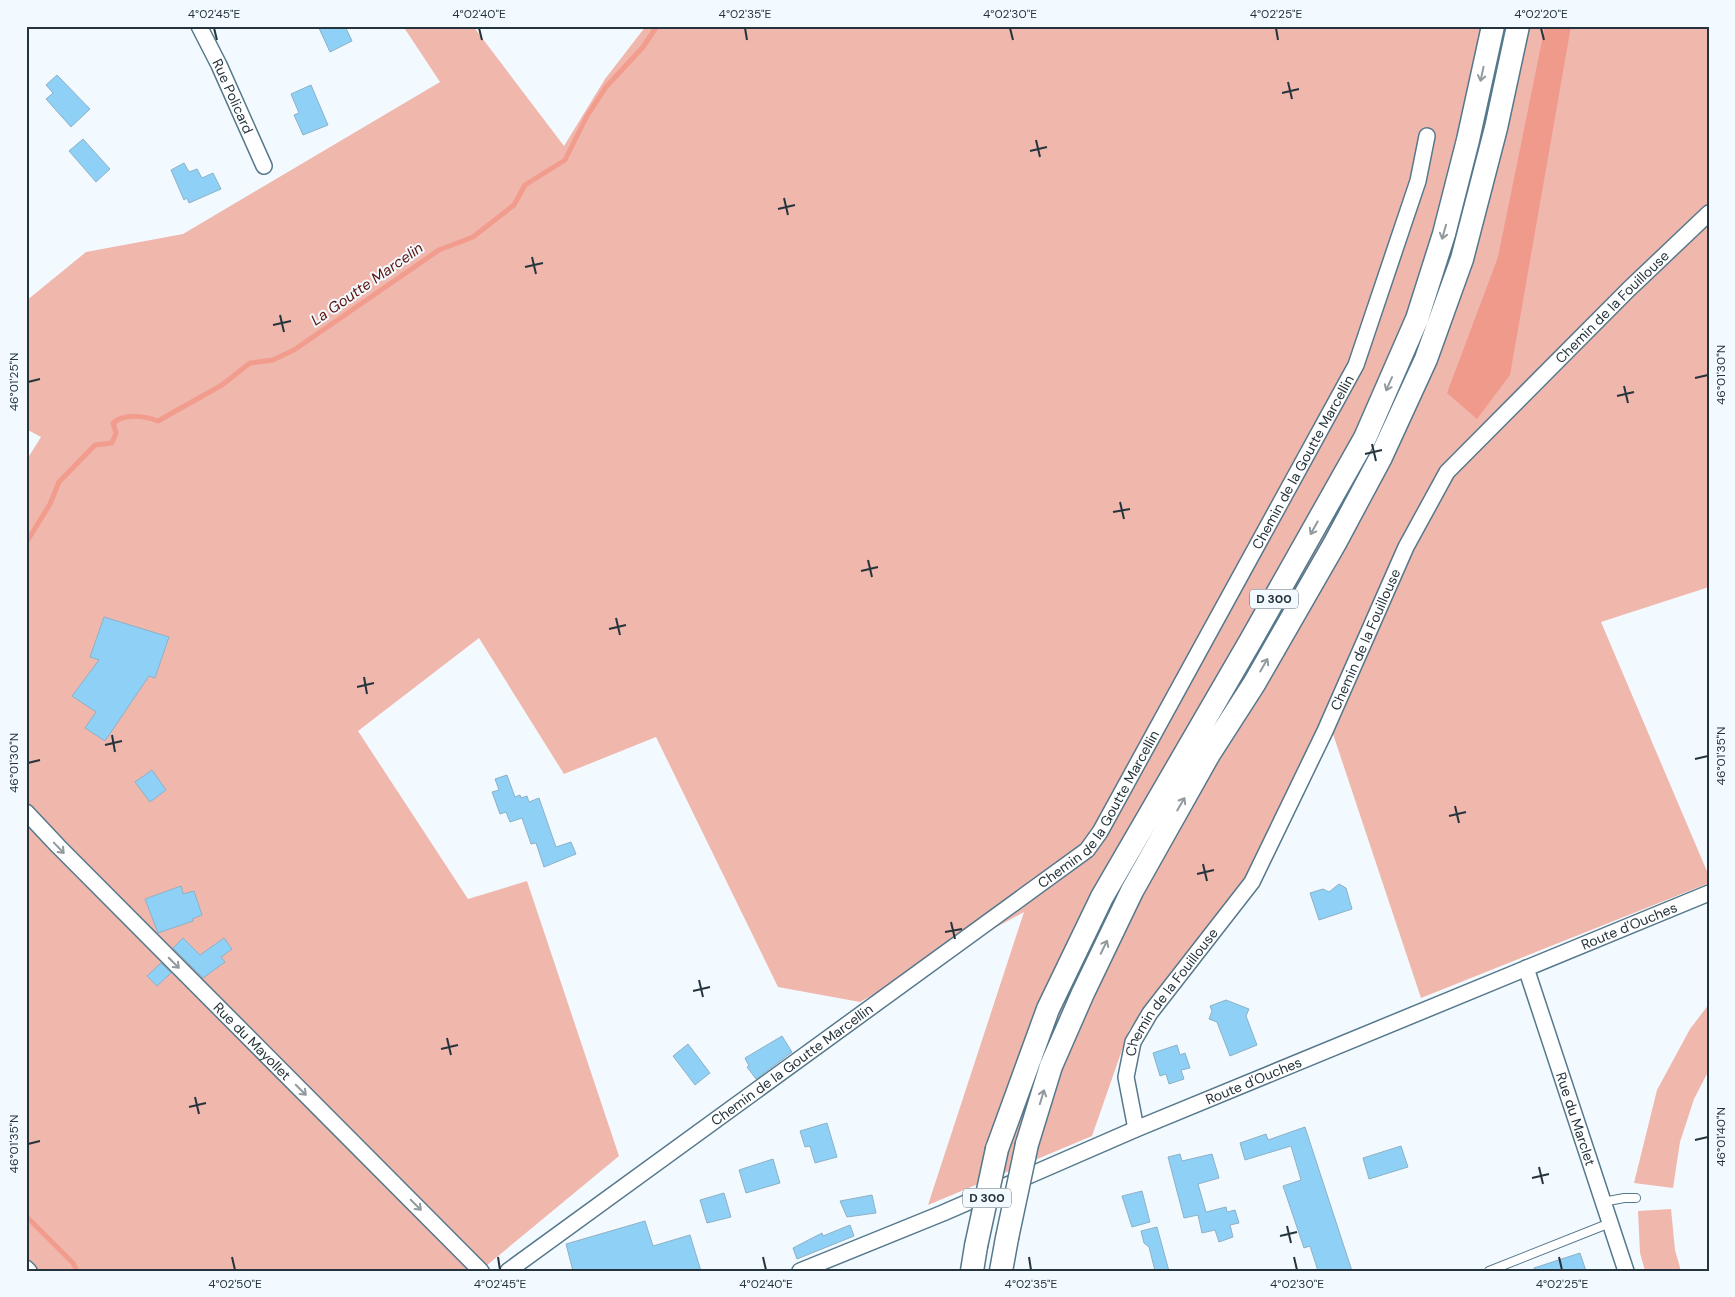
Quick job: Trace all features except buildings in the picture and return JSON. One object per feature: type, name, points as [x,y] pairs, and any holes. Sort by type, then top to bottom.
[{"type":"main road","name":"D 300","points":[[972,1271],[997,1149],[1048,1009],[1098,905],[1365,438],[1418,319],[1444,234],[1468,140],[1493,26]]},
{"type":"main road","name":"D 300","points":[[1001,1271],[1028,1144],[1051,1066],[1083,992],[1132,891],[1209,754],[1254,684],[1381,457],[1426,359],[1462,259],[1496,128],[1518,26]]},
{"type":"street","name":"Rue Policard","points":[[198,26],[219,65],[264,166]]},
{"type":"street","name":"Chemin de la Goutte Marcellin","points":[[508,1271],[1088,850],[1100,832],[1356,365],[1418,181],[1427,136]]},
{"type":"street","name":"Chemin de la Fouillouse","points":[[1136,1129],[1126,1077],[1134,1042],[1150,1013],[1252,882],[1325,731],[1406,547],[1447,472],[1629,289],[1709,213]]},
{"type":"street","name":"Rue du Mayollet","points":[[26,812],[481,1271]]},
{"type":"street","name":"Route d'Ouches","points":[[800,1271],[943,1213],[1136,1129],[1709,893]]},
{"type":"street","name":"Rue du Marclet","points":[[1526,968],[1626,1271]]},
{"type":"street","points":[[26,1268],[29,1271]]},
{"type":"lane","points":[[1603,1202],[1636,1198]]},
{"type":"lane","points":[[1489,1271],[1610,1223]]},
{"type":"shaded area","points":[[403,26],[473,26],[564,146],[605,79],[646,26],[1709,26],[1709,587],[1601,622],[1709,876],[1709,883],[1421,998],[1327,716],[1248,877],[1129,1030],[1092,1136],[928,1205],[1024,912],[860,1002],[778,987],[656,737],[564,774],[479,638],[358,731],[468,899],[527,881],[619,1156],[480,1271],[26,1271],[26,461],[41,437],[26,429],[26,301],[86,252],[183,234],[440,82]]},
{"type":"shaded area","points":[[1545,26],[1571,26],[1510,375],[1477,419],[1447,393],[1498,257]]},
{"type":"shaded area","points":[[1709,1004],[1709,1070],[1694,1099],[1680,1142],[1673,1188],[1634,1183],[1657,1090],[1690,1029]]},
{"type":"shaded area","points":[[1671,1209],[1675,1250],[1681,1271],[1645,1271],[1640,1253],[1638,1211]]},
{"type":"waterway","name":"La Goutte Marcelin","points":[[26,543],[50,504],[59,482],[95,445],[112,443],[116,433],[113,423],[123,418],[135,416],[158,421],[222,385],[250,363],[273,360],[294,350],[439,250],[473,237],[514,205],[525,185],[565,160],[587,116],[606,87],[643,47],[657,26]]},
{"type":"waterway","name":"La Goutte Marcelin","points":[[26,1216],[73,1263],[77,1271]]}]
